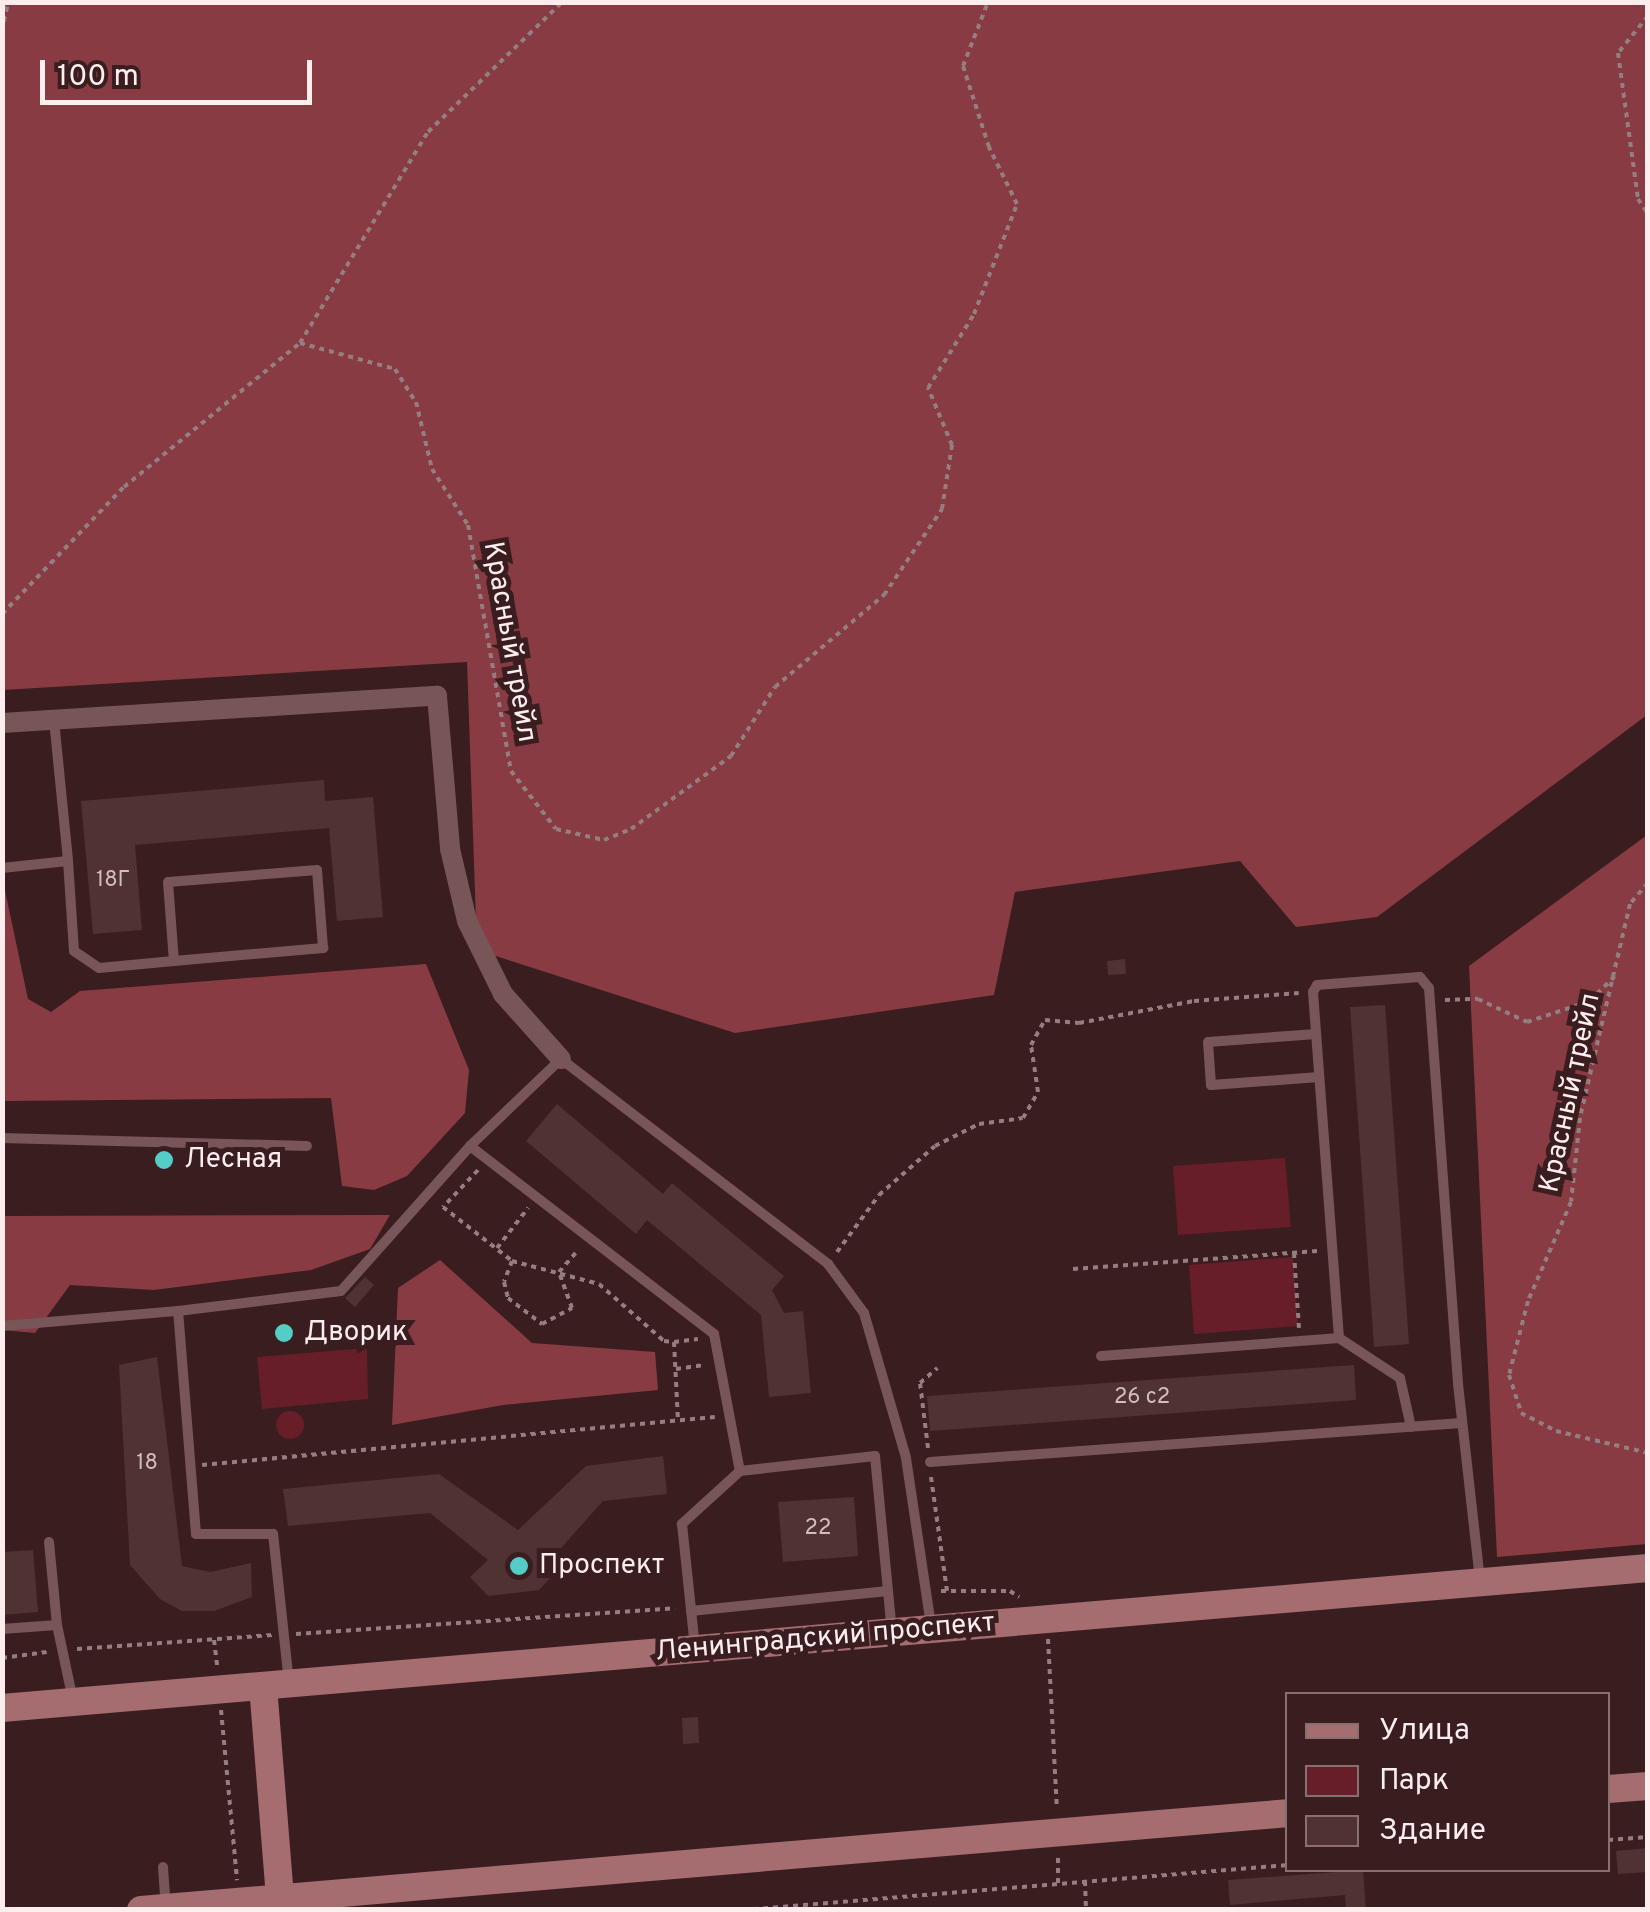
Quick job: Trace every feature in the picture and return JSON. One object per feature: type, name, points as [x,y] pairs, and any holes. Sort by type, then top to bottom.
[{"type":"main road","name":"Ленинградский проспект","points":[[2,1708],[1648,1568]]},
{"type":"main road","points":[[276,1685],[281,1904]]},
{"type":"main road","points":[[1610,1789],[1648,1786]]},
{"type":"main road","points":[[154,1908],[239,1902],[281,1904],[1058,1830],[1285,1813]]},
{"type":"street","points":[[2,723],[437,696],[450,849],[467,921],[504,994],[562,1058]]},
{"type":"lane","points":[[54,720],[74,951],[81,960],[99,968],[174,962],[323,948],[318,870],[168,882],[174,962]]},
{"type":"lane","points":[[2,868],[68,861]]},
{"type":"lane","points":[[1339,1338],[1313,992],[1318,985],[1420,977],[1430,1000],[1462,1423],[1480,1582]]},
{"type":"lane","points":[[1316,1034],[1208,1042],[1211,1085],[1320,1077]]},
{"type":"lane","points":[[2,1326],[178,1311],[341,1291],[470,1146],[562,1058],[828,1264],[864,1313],[906,1458],[931,1629]]},
{"type":"lane","points":[[2,1138],[307,1146]]},
{"type":"lane","points":[[470,1146],[714,1334],[740,1470]]},
{"type":"lane","points":[[178,1311],[196,1534],[273,1534],[284,1634],[276,1685]]},
{"type":"lane","points":[[1102,1356],[1339,1338],[1400,1378],[1411,1427]]},
{"type":"lane","points":[[930,1462],[1462,1423]]},
{"type":"lane","points":[[696,1649],[682,1524],[740,1470],[874,1456],[892,1632]]},
{"type":"lane","points":[[50,1542],[57,1625],[73,1702]]},
{"type":"lane","points":[[691,1611],[888,1591]]},
{"type":"lane","points":[[2,1629],[57,1625]]},
{"type":"lane","points":[[154,1908],[163,1866]]},
{"type":"path","points":[[2,31],[8,2]]},
{"type":"path","points":[[2,614],[124,487],[300,342],[428,132],[562,2]]},
{"type":"path","name":"Красный трейл","points":[[300,342],[395,369],[416,402],[432,469],[468,525],[511,770],[556,829],[604,840],[631,829],[731,756],[776,686],[884,594],[942,509],[952,445],[928,388],[974,314],[1017,204],[989,147],[963,66],[988,2]]},
{"type":"path","points":[[1648,16],[1618,53],[1638,199],[1648,214]]},
{"type":"path","name":"Красный трейл","points":[[1648,883],[1630,904],[1580,1118],[1571,1202],[1528,1301],[1509,1375],[1522,1414],[1556,1431],[1648,1453]]},
{"type":"path","points":[[1430,1000],[1478,999],[1528,1022],[1590,1001],[1615,976]]},
{"type":"path","points":[[828,1264],[880,1195],[934,1146],[979,1124],[1023,1118],[1038,1092],[1031,1045],[1045,1020],[1079,1023],[1194,1001],[1313,992]]},
{"type":"path","points":[[493,1179],[482,1169],[472,1172],[443,1206],[512,1261],[599,1284],[664,1342],[701,1338]]},
{"type":"path","points":[[516,1198],[541,1219]]},
{"type":"path","points":[[496,1248],[528,1208]]},
{"type":"path","points":[[567,1241],[595,1260]]},
{"type":"path","points":[[559,1272],[579,1249]]},
{"type":"path","points":[[1073,1269],[1332,1250]]},
{"type":"path","points":[[1294,1253],[1300,1341]]},
{"type":"path","points":[[512,1261],[504,1282],[508,1298],[542,1324],[572,1308],[559,1272]]},
{"type":"path","points":[[676,1369],[708,1364],[701,1338],[692,1326]]},
{"type":"path","points":[[674,1342],[678,1420]]},
{"type":"path","points":[[191,1466],[730,1416]]},
{"type":"path","points":[[926,1590],[1010,1591],[1047,1619],[1058,1884]]},
{"type":"path","points":[[2,1658],[62,1650],[662,1606],[691,1611]]},
{"type":"path","points":[[214,1640],[239,1902]]},
{"type":"path","points":[[1610,1840],[1648,1837]]},
{"type":"path","points":[[743,1910],[1285,1865]]},
{"type":"path","points":[[1084,1881],[1086,1910]]},
{"type":"green space","points":[[1285,1158],[1291,1227],[1178,1235],[1173,1166]]},
{"type":"green space","points":[[1293,1257],[1298,1326],[1194,1334],[1189,1265]]},
{"type":"green space","points":[[367,1348],[368,1399],[262,1409],[257,1357]]},
{"type":"green space","points":[[290,1411],[300,1415],[304,1425],[300,1435],[290,1439],[280,1435],[276,1425],[280,1415]]},
{"type":"shaded area","points":[[3,3],[1647,3],[1647,715],[1377,917],[1296,927],[1240,861],[1015,892],[994,995],[735,1033],[477,950],[467,662],[3,690]]},
{"type":"shaded area","points":[[1647,835],[1647,1544],[1497,1557],[1469,966]]},
{"type":"shaded area","points":[[3,881],[28,999],[51,1012],[80,991],[426,964],[469,1070],[465,1113],[407,1176],[374,1190],[342,1186],[331,1098],[3,1101]]},
{"type":"shaded area","points":[[390,1215],[370,1249],[311,1270],[154,1290],[70,1285],[35,1333],[3,1330],[2,1216]]},
{"type":"shaded area","points":[[440,1260],[532,1343],[655,1352],[658,1390],[503,1405],[392,1425],[398,1288]]},
{"type":"building","points":[[324,780],[325,801],[373,797],[383,917],[337,921],[329,828],[135,845],[142,930],[93,934],[81,801]]},
{"type":"building","points":[[1125,959],[1126,974],[1108,975],[1107,961]]},
{"type":"building","points":[[1385,1005],[1409,1344],[1374,1347],[1350,1007]]},
{"type":"building","points":[[557,1104],[663,1194],[672,1183],[784,1276],[772,1290],[784,1313],[803,1311],[811,1393],[769,1397],[761,1315],[647,1220],[636,1234],[526,1141]]},
{"type":"building","points":[[365,1277],[374,1285],[355,1307],[345,1298]]},
{"type":"building","points":[[157,1357],[182,1566],[210,1572],[251,1563],[252,1597],[214,1611],[182,1611],[160,1599],[130,1565],[119,1365]]},
{"type":"building","points":[[1354,1365],[1356,1400],[930,1431],[927,1396]]},
{"type":"building","points":[[663,1456],[667,1494],[603,1501],[553,1557],[557,1571],[539,1590],[488,1596],[470,1577],[488,1560],[430,1513],[288,1526],[283,1489],[439,1474],[518,1530],[586,1466]]},
{"type":"building","points":[[854,1497],[858,1556],[783,1562],[778,1502]]},
{"type":"building","points":[[33,1550],[38,1612],[2,1615],[2,1552]]},
{"type":"building","points":[[698,1717],[699,1743],[683,1744],[682,1718]]},
{"type":"building","points":[[1648,1848],[1648,1872],[1618,1874],[1616,1851]]},
{"type":"building","points":[[1363,1872],[1366,1910],[1346,1910],[1345,1895],[1230,1905],[1228,1880]]},
{"type":"place","name":"Лесная","points":[[164,1160]]},
{"type":"place","name":"Дворик","points":[[284,1333]]},
{"type":"place","name":"Проспект","points":[[519,1566]]}]
